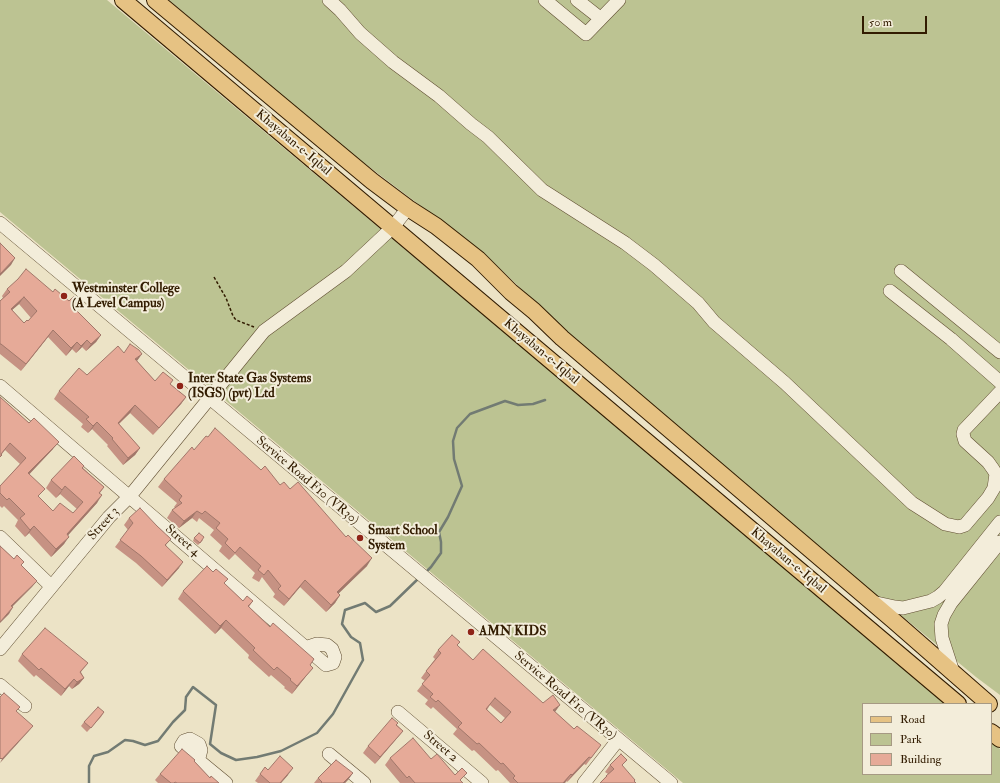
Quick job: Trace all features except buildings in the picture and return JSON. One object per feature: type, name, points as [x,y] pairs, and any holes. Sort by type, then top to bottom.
[{"type":"main road","name":"Khayaban-e-Iqbal","points":[[123,0],[957,703]]},
{"type":"main road","name":"Khayaban-e-Iqbal","points":[[155,0],[372,181],[408,208],[436,226],[478,259],[511,292],[534,311],[562,338],[872,602],[988,703]]},
{"type":"main road","points":[[992,707],[1000,714]]},
{"type":"main road","points":[[992,733],[1000,739]]},
{"type":"street","points":[[329,0],[366,38],[393,62],[439,96],[488,137],[542,190],[625,243],[654,265],[698,303],[714,322],[785,383],[912,502],[945,524],[959,527],[965,525],[988,498],[994,488],[996,474],[994,469],[965,441],[963,434],[964,430],[1000,392]]},
{"type":"street","points":[[545,0],[586,34],[619,0]]},
{"type":"street","points":[[578,0],[600,18]]},
{"type":"street","name":"Street 3","points":[[0,649],[108,518],[130,496],[264,332],[346,271],[393,227],[408,208]]},
{"type":"street","name":"Service Road F10 (VR30)","points":[[0,223],[209,399],[671,783]]},
{"type":"street","points":[[901,271],[1000,352]]},
{"type":"street","points":[[890,291],[951,339],[1000,382]]},
{"type":"street","name":"Street 4","points":[[0,386],[326,665],[333,663],[334,657],[332,649],[328,645],[316,644],[308,647]]},
{"type":"street","points":[[872,602],[903,608],[931,601],[938,597],[944,592],[1000,522]]},
{"type":"street","points":[[0,538],[52,586]]},
{"type":"street","points":[[954,675],[942,638],[941,624],[944,615],[951,603],[1000,542]]},
{"type":"street","points":[[0,685],[25,706]]},
{"type":"street","name":"Street 2","points":[[398,712],[482,783]]},
{"type":"street","points":[[199,758],[201,750],[199,744],[190,739],[184,741],[181,746],[226,783]]},
{"type":"street","points":[[584,783],[618,740]]},
{"type":"street","points":[[330,754],[364,783]]},
{"type":"path","points":[[214,277],[226,298],[232,316],[236,320],[264,332]]},
{"type":"green space","points":[[0,0],[107,0],[659,460],[946,703],[862,703],[862,775],[992,775],[992,742],[1000,749],[1000,783],[683,783],[0,212]]},
{"type":"green space","points":[[169,0],[1000,0],[1000,695],[790,524],[661,416],[537,304],[488,257],[343,147]]},
{"type":"waterway","points":[[425,573],[441,553],[439,532],[448,517],[462,486],[454,459],[453,441],[457,428],[470,414],[505,401],[518,405],[533,404],[545,400]]},
{"type":"waterway","points":[[89,783],[89,766],[94,756],[108,752],[125,740],[145,745],[158,741],[185,710],[186,697],[193,687],[216,705],[210,744],[221,753],[236,760],[281,751],[317,733],[333,714],[363,660],[360,643],[351,637],[342,624],[345,610],[365,603],[376,612],[390,606],[420,577]]},
{"type":"place","name":"Westminster College (A Level Campus)","points":[[64,296]]},
{"type":"place","name":"Inter State Gas Systems (ISGS) (pvt) Ltd","points":[[180,386]]},
{"type":"place","name":"Smart School System","points":[[360,538]]},
{"type":"place","name":"AMN KIDS","points":[[471,632]]}]
